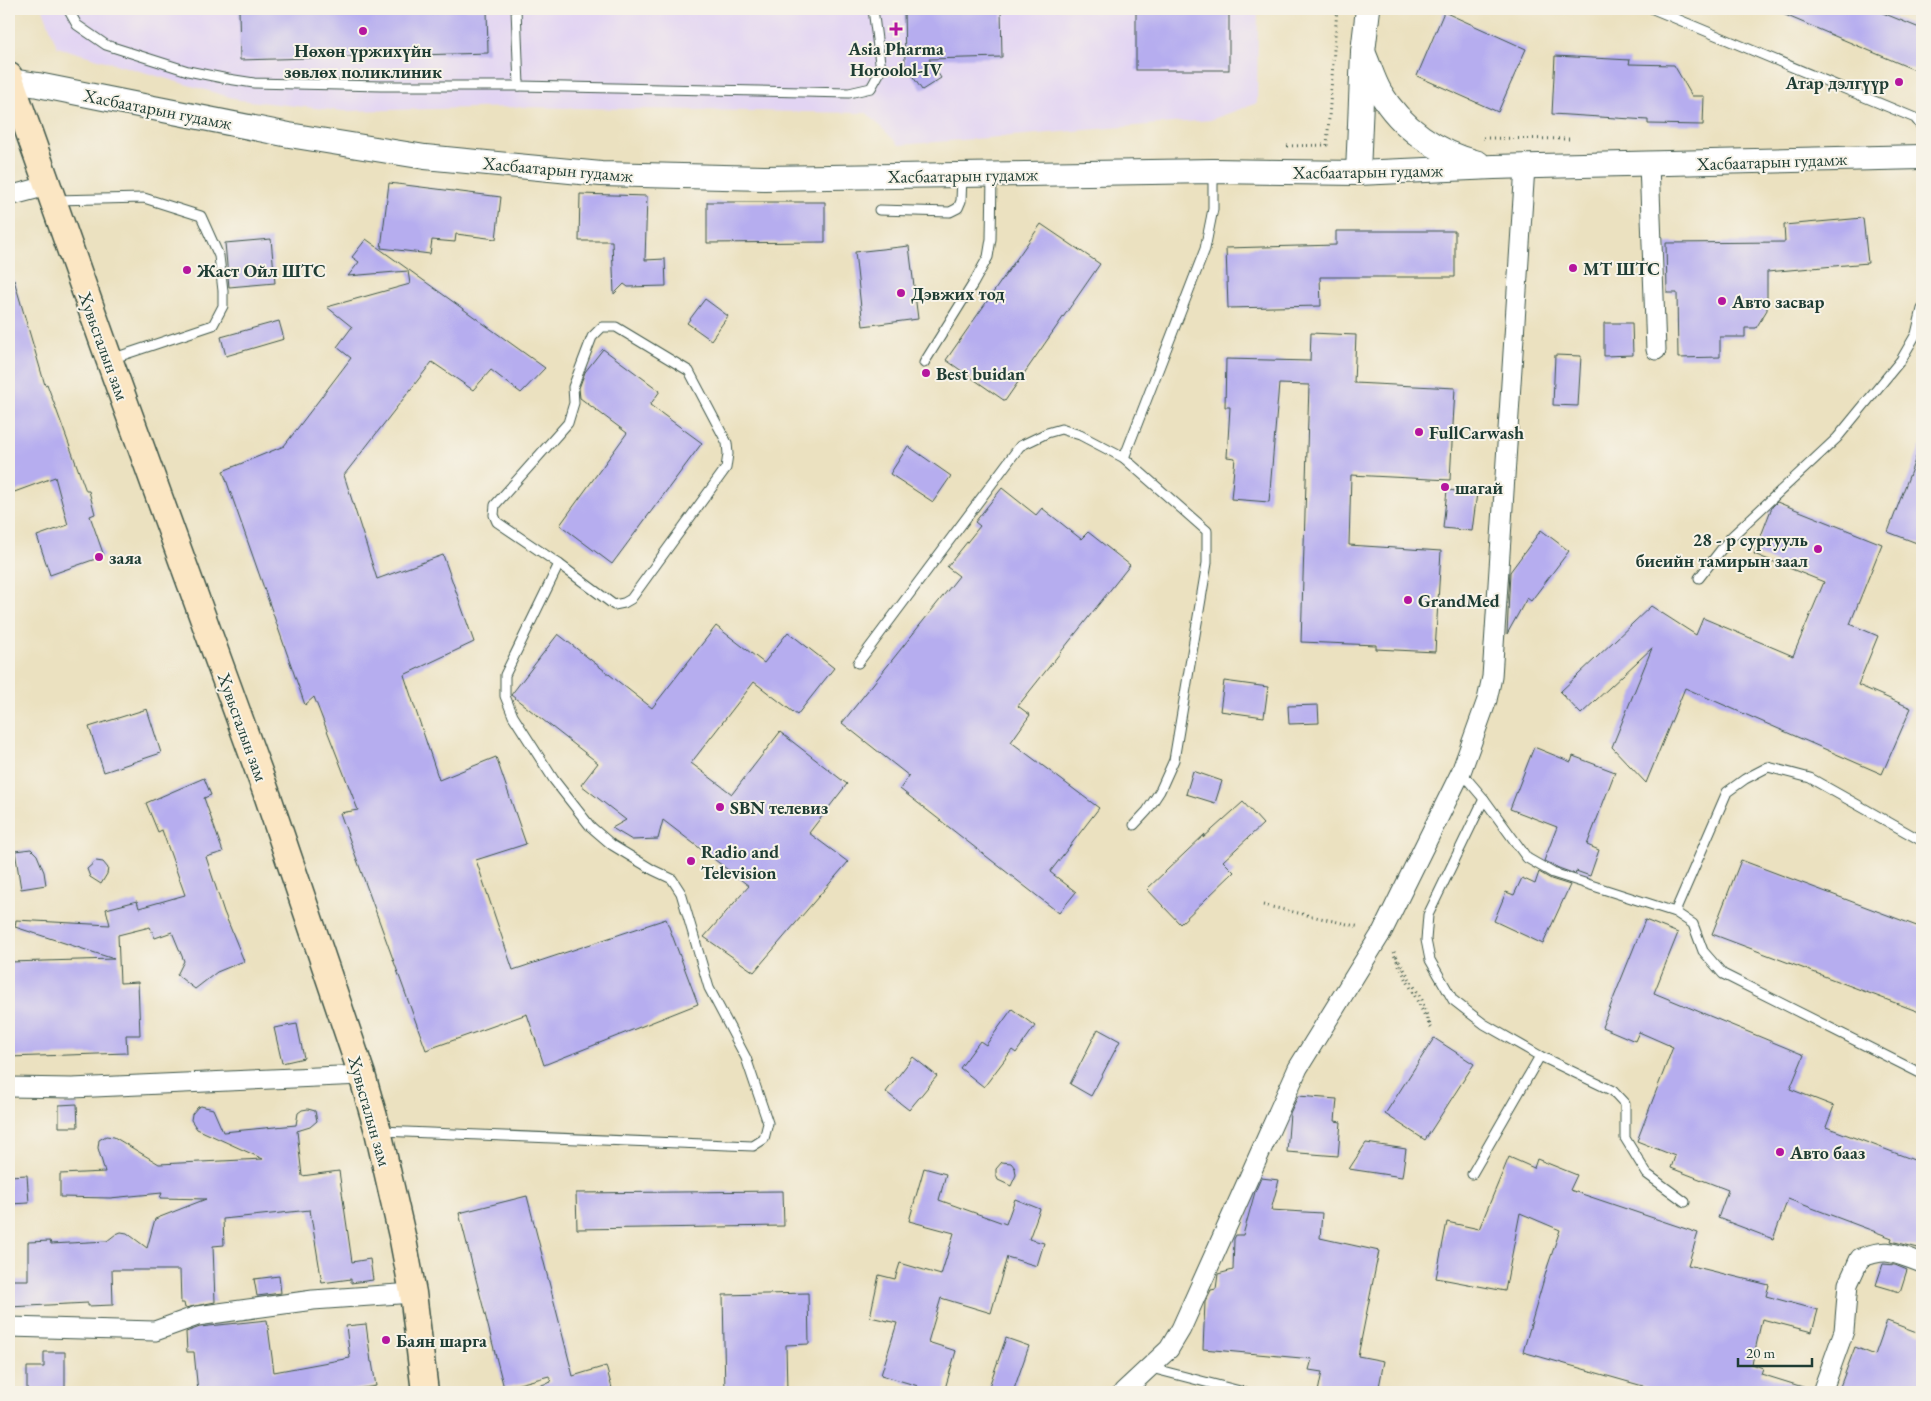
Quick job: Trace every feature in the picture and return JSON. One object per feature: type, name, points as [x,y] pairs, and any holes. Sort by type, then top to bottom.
[{"type":"main road","name":"Хувьсгалын зам","points":[[10,79],[49,193],[268,797],[362,1075],[378,1131],[403,1240],[425,1392]]},
{"type":"street","points":[[1358,173],[1363,52],[1368,9]]},
{"type":"street","points":[[1363,52],[1379,92],[1401,120],[1428,143],[1460,159],[1494,167]]},
{"type":"street","name":"Хасбаатарын гудамж","points":[[10,79],[289,135],[425,157],[591,174],[764,178],[1212,171],[1358,173],[1494,167],[1525,168],[1922,157]]},
{"type":"street","points":[[1649,164],[1656,350]]},
{"type":"street","points":[[1123,1392],[1151,1368],[1169,1349],[1181,1329],[1298,1068],[1382,932],[1461,772],[1488,700],[1492,677],[1525,168]]},
{"type":"street","points":[[9,196],[49,193]]},
{"type":"street","points":[[9,1087],[72,1088],[362,1075]]},
{"type":"street","points":[[1822,1392],[1844,1331],[1848,1284],[1860,1258],[1876,1252],[1887,1251],[1922,1263]]},
{"type":"street","points":[[9,1327],[155,1331],[197,1316],[313,1300],[412,1293]]},
{"type":"lane","points":[[68,9],[76,25],[106,45],[188,71],[228,80],[254,83],[381,86],[519,86],[849,94],[871,88],[881,70],[874,9]]},
{"type":"lane","points":[[516,9],[519,86]]},
{"type":"lane","points":[[1653,9],[1915,118],[1922,127]]},
{"type":"lane","points":[[1124,458],[1205,248],[1213,209],[1212,171]]},
{"type":"lane","points":[[924,363],[988,257],[991,239],[992,174]]},
{"type":"lane","points":[[880,210],[950,212],[958,208],[961,201],[962,175]]},
{"type":"lane","points":[[49,193],[144,198],[201,216],[219,256],[223,306],[213,325],[109,359]]},
{"type":"lane","points":[[1699,578],[1731,537],[1837,438],[1900,360],[1916,334],[1922,310]]},
{"type":"lane","points":[[602,327],[616,327],[689,371],[727,443],[726,468],[631,599],[624,604],[614,604],[559,564],[497,522],[494,515],[495,506],[568,423],[574,403],[573,387],[592,337],[602,327]]},
{"type":"lane","points":[[858,663],[1020,446],[1047,433],[1061,429],[1080,435],[1124,458],[1207,531],[1208,545],[1207,562],[1174,760],[1160,791],[1147,811],[1134,825]]},
{"type":"lane","points":[[378,1131],[753,1146],[764,1140],[768,1123],[765,1114],[746,1058],[709,988],[681,893],[672,879],[653,870],[612,845],[590,826],[554,780],[513,716],[504,696],[505,675],[559,564]]},
{"type":"lane","points":[[1675,912],[1727,792],[1744,779],[1768,767],[1810,778],[1922,841]]},
{"type":"lane","points":[[1461,772],[1527,858],[1553,873],[1675,912],[1693,924],[1703,951],[1723,974],[1922,1074]]},
{"type":"lane","points":[[1484,800],[1428,915],[1426,940],[1430,960],[1453,1000],[1484,1024],[1540,1056],[1613,1091],[1625,1104],[1626,1138],[1647,1174],[1685,1202]]},
{"type":"lane","points":[[1472,1174],[1540,1056]]},
{"type":"lane","points":[[1151,1368],[1244,1392]]},
{"type":"path","points":[[1287,146],[1327,145],[1337,9]]},
{"type":"path","points":[[1476,135],[1484,138],[1574,139]]},
{"type":"shaded area","points":[[43,9],[1258,9],[1257,103],[1210,120],[899,145],[867,113],[519,107],[343,111],[240,100],[57,47]]},
{"type":"building","name":"Нөхөн үржихүйн зөвлөх поликлиник","points":[[239,9],[487,9],[488,53],[240,60]]},
{"type":"building","points":[[904,9],[1001,9],[1002,57],[929,59],[941,78],[922,90],[905,65]]},
{"type":"building","points":[[1136,9],[1229,9],[1229,70],[1136,70]]},
{"type":"building","points":[[1771,9],[1873,9],[1922,29],[1922,73]]},
{"type":"building","points":[[1444,12],[1526,49],[1498,112],[1417,76]]},
{"type":"building","points":[[1555,56],[1630,60],[1629,64],[1674,65],[1692,96],[1704,96],[1703,125],[1648,124],[1648,120],[1552,114]]},
{"type":"building","points":[[389,183],[501,197],[496,239],[456,234],[455,242],[432,240],[430,254],[381,248]]},
{"type":"building","points":[[580,194],[647,196],[645,260],[665,259],[666,286],[628,287],[624,284],[614,294],[612,241],[579,241]]},
{"type":"building","points":[[707,202],[825,202],[825,242],[707,243]]},
{"type":"building","name":"Авто засвар","points":[[1863,218],[1868,263],[1767,272],[1767,310],[1756,328],[1745,328],[1745,337],[1720,337],[1720,357],[1678,358],[1677,293],[1667,293],[1666,243],[1785,242],[1784,225]]},
{"type":"building","points":[[1041,224],[1100,264],[1005,401],[946,360]]},
{"type":"building","points":[[1336,231],[1455,231],[1455,277],[1320,277],[1321,306],[1228,308],[1226,248],[1336,245]]},
{"type":"building","points":[[271,239],[275,283],[229,287],[225,243]]},
{"type":"building","points":[[366,239],[545,368],[521,393],[491,370],[473,390],[432,362],[344,475],[377,579],[443,555],[474,642],[404,675],[439,780],[496,757],[526,844],[476,860],[513,970],[666,919],[698,1004],[544,1065],[527,1014],[426,1050],[340,813],[358,810],[314,697],[305,705],[223,471],[284,446],[351,358],[337,347],[352,327],[327,307],[410,284],[408,271],[348,276],[359,262],[352,257]]},
{"type":"building","points":[[909,246],[918,319],[863,326],[855,252]]},
{"type":"building","points":[[14,280],[45,385],[47,384],[86,491],[89,491],[95,514],[90,516],[104,556],[50,575],[37,536],[68,525],[55,477],[9,494],[9,281]]},
{"type":"building","points":[[705,299],[728,316],[711,340],[687,323]]},
{"type":"building","points":[[279,321],[284,339],[226,356],[221,337]]},
{"type":"building","points":[[1604,323],[1632,323],[1633,355],[1604,356]]},
{"type":"building","points":[[1311,333],[1356,335],[1354,383],[1455,388],[1450,480],[1351,475],[1349,545],[1441,551],[1435,652],[1376,649],[1376,645],[1301,642],[1309,385],[1279,384],[1269,502],[1231,499],[1235,458],[1227,457],[1230,407],[1225,407],[1226,359],[1310,361]]},
{"type":"building","points":[[603,349],[660,391],[650,405],[702,443],[612,564],[560,525],[627,433],[580,398],[579,388],[585,372]]},
{"type":"building","points":[[1555,355],[1581,356],[1578,406],[1553,405]]},
{"type":"building","points":[[908,446],[951,476],[933,502],[890,474]]},
{"type":"building","points":[[1920,447],[1922,447],[1922,545],[1888,532]]},
{"type":"building","points":[[1002,488],[1036,515],[1042,508],[1081,539],[1088,532],[1130,565],[1018,706],[1030,715],[1011,742],[1099,808],[1050,872],[1076,892],[1059,913],[900,789],[909,776],[842,723],[959,576],[947,567],[980,526],[975,522]]},
{"type":"building","points":[[1447,490],[1477,493],[1472,531],[1443,528]]},
{"type":"building","points":[[1777,502],[1882,544],[1850,624],[1878,636],[1858,685],[1911,708],[1882,774],[1685,688],[1646,783],[1612,747],[1652,648],[1581,714],[1560,692],[1651,606],[1696,635],[1703,618],[1793,656],[1824,582],[1754,554],[1772,507]]},
{"type":"building","points":[[1541,530],[1569,551],[1531,601],[1527,598],[1507,634],[1510,572]]},
{"type":"building","name":"SBN телевиз","points":[[716,626],[764,663],[788,632],[834,668],[797,715],[754,682],[691,763],[732,794],[780,732],[847,784],[809,833],[848,862],[754,972],[704,937],[749,886],[663,820],[658,839],[632,840],[612,828],[626,820],[581,785],[598,763],[511,695],[558,634],[652,708]]},
{"type":"building","points":[[1224,681],[1268,687],[1264,717],[1220,711]]},
{"type":"building","points":[[1318,705],[1319,723],[1289,724],[1288,706]]},
{"type":"building","points":[[147,709],[161,753],[104,772],[89,727]]},
{"type":"building","points":[[1534,747],[1571,762],[1573,756],[1615,772],[1587,845],[1599,850],[1590,876],[1576,871],[1575,874],[1544,861],[1557,827],[1510,809]]},
{"type":"building","points":[[1193,771],[1222,781],[1215,803],[1186,794]]},
{"type":"building","points":[[204,778],[211,795],[204,798],[223,852],[206,857],[224,912],[244,961],[217,972],[195,989],[177,975],[184,961],[172,932],[155,938],[150,927],[118,935],[120,983],[138,982],[140,1035],[126,1035],[127,1053],[9,1057],[9,962],[114,959],[15,927],[16,920],[110,925],[106,909],[137,901],[139,908],[185,895],[162,830],[158,832],[146,803]]},
{"type":"building","points":[[1243,802],[1263,824],[1223,861],[1234,872],[1180,924],[1147,889],[1205,834],[1203,838]]},
{"type":"building","points":[[31,849],[37,855],[44,872],[46,885],[21,889],[15,851]]},
{"type":"building","points":[[1741,860],[1922,928],[1922,1013],[1712,934]]},
{"type":"building","points":[[96,861],[103,862],[108,868],[101,884],[90,877],[87,869]]},
{"type":"building","points":[[1539,872],[1551,879],[1570,885],[1543,944],[1494,921],[1506,892],[1514,895],[1522,878],[1535,884]]},
{"type":"building","name":"Авто бааз","points":[[1645,920],[1678,933],[1654,993],[1804,1055],[1790,1089],[1834,1106],[1826,1127],[1922,1163],[1922,1249],[1891,1241],[1892,1238],[1788,1199],[1773,1239],[1718,1218],[1728,1190],[1671,1168],[1675,1156],[1637,1141],[1673,1047],[1639,1032],[1635,1041],[1602,1027]]},
{"type":"building","points":[[1012,1009],[1035,1026],[1016,1053],[1012,1050],[984,1087],[960,1068],[980,1041],[986,1045]]},
{"type":"building","points":[[297,1024],[304,1058],[282,1063],[274,1028]]},
{"type":"building","points":[[1098,1029],[1120,1041],[1091,1096],[1070,1084]]},
{"type":"building","points":[[1434,1038],[1474,1064],[1425,1140],[1385,1114]]},
{"type":"building","points":[[913,1057],[937,1076],[909,1110],[886,1092]]},
{"type":"building","points":[[1298,1096],[1337,1099],[1335,1121],[1341,1122],[1338,1156],[1287,1152],[1290,1113]]},
{"type":"building","points":[[77,1104],[78,1127],[59,1127],[59,1105]]},
{"type":"building","points":[[201,1106],[213,1109],[223,1132],[296,1125],[298,1113],[302,1110],[315,1111],[317,1121],[310,1127],[297,1131],[302,1176],[339,1171],[352,1262],[370,1259],[373,1280],[351,1283],[351,1279],[322,1283],[310,1210],[223,1219],[224,1245],[213,1246],[215,1302],[185,1308],[184,1303],[181,1303],[180,1270],[112,1270],[113,1305],[88,1306],[88,1303],[9,1307],[9,1280],[28,1280],[28,1242],[50,1241],[51,1244],[107,1241],[121,1232],[127,1233],[147,1248],[155,1219],[206,1199],[160,1198],[162,1193],[110,1198],[60,1197],[60,1174],[105,1172],[98,1148],[99,1140],[106,1136],[114,1137],[159,1164],[263,1159],[197,1129],[191,1120],[192,1114]]},
{"type":"building","points":[[1366,1143],[1406,1149],[1402,1177],[1349,1169]]},
{"type":"building","points":[[1509,1157],[1534,1168],[1537,1159],[1577,1175],[1570,1190],[1698,1233],[1688,1265],[1769,1285],[1766,1296],[1818,1310],[1812,1332],[1762,1319],[1752,1364],[1763,1368],[1761,1374],[1806,1388],[1805,1392],[1664,1392],[1523,1352],[1560,1230],[1520,1213],[1505,1291],[1436,1278],[1447,1222],[1479,1229]]},
{"type":"building","points":[[1002,1162],[1011,1163],[1015,1168],[1016,1175],[1011,1186],[998,1180],[996,1175],[996,1169]]},
{"type":"building","points":[[924,1168],[946,1174],[939,1200],[1006,1224],[1015,1199],[1040,1209],[1029,1239],[1044,1243],[1037,1266],[1007,1257],[991,1313],[941,1298],[928,1342],[956,1351],[944,1392],[916,1392],[918,1386],[881,1375],[897,1323],[870,1317],[879,1275],[895,1279],[900,1263],[941,1275],[954,1233],[909,1221]]},
{"type":"building","points":[[27,1175],[29,1203],[9,1204],[9,1176]]},
{"type":"building","points":[[1261,1178],[1279,1180],[1271,1210],[1322,1213],[1320,1238],[1379,1251],[1358,1356],[1384,1361],[1378,1392],[1318,1392],[1322,1372],[1309,1370],[1312,1359],[1203,1349],[1205,1302],[1211,1290],[1216,1289],[1218,1274],[1233,1270],[1234,1239],[1236,1235],[1243,1235],[1255,1192]]},
{"type":"building","points":[[783,1191],[784,1226],[577,1229],[576,1193]]},
{"type":"building","points":[[527,1196],[573,1376],[606,1366],[613,1392],[536,1392],[535,1387],[551,1382],[549,1376],[504,1388],[459,1213]]},
{"type":"building","points":[[1883,1264],[1895,1265],[1907,1270],[1900,1292],[1876,1285]]},
{"type":"building","points":[[279,1276],[281,1293],[257,1296],[254,1279]]},
{"type":"building","points":[[808,1293],[809,1344],[786,1345],[787,1392],[725,1392],[723,1295]]},
{"type":"building","points":[[267,1320],[274,1372],[350,1358],[346,1326],[366,1324],[376,1386],[338,1392],[198,1392],[194,1352],[187,1352],[186,1332],[200,1327]]},
{"type":"building","points":[[1887,1321],[1922,1334],[1922,1392],[1838,1392],[1855,1347],[1875,1355]]},
{"type":"building","points":[[1006,1338],[1029,1346],[1013,1392],[987,1392]]},
{"type":"building","points":[[44,1352],[65,1352],[65,1392],[27,1392],[27,1367],[44,1367]]},
{"type":"place","name":"Asia Pharma Horoolol-IV","points":[[896,29]]},
{"type":"place","name":"Нөхөн үржихүйн зөвлөх поликлиник","points":[[363,31]]},
{"type":"place","name":"Атар дэлгүүр","points":[[1899,82]]},
{"type":"place","name":"МТ ШТС","points":[[1573,268]]},
{"type":"place","name":"Жаст Ойл ШТС","points":[[187,270]]},
{"type":"place","name":"Дэвжих тод","points":[[901,293]]},
{"type":"place","name":"Авто засвар","points":[[1722,301]]},
{"type":"place","name":"Best buidan","points":[[926,373]]},
{"type":"place","name":"FullCarwash","points":[[1419,432]]},
{"type":"place","name":"шагай","points":[[1445,487]]},
{"type":"place","name":"28 - р сургууль биеийн тамирын заал","points":[[1818,549]]},
{"type":"place","name":"заяа","points":[[99,557]]},
{"type":"place","name":"GrandMed","points":[[1408,600]]},
{"type":"place","name":"SBN телевиз","points":[[720,807]]},
{"type":"place","name":"Radio and Television","points":[[691,861]]},
{"type":"place","name":"Авто бааз","points":[[1780,1152]]},
{"type":"place","name":"Баян шарга","points":[[386,1340]]}]
